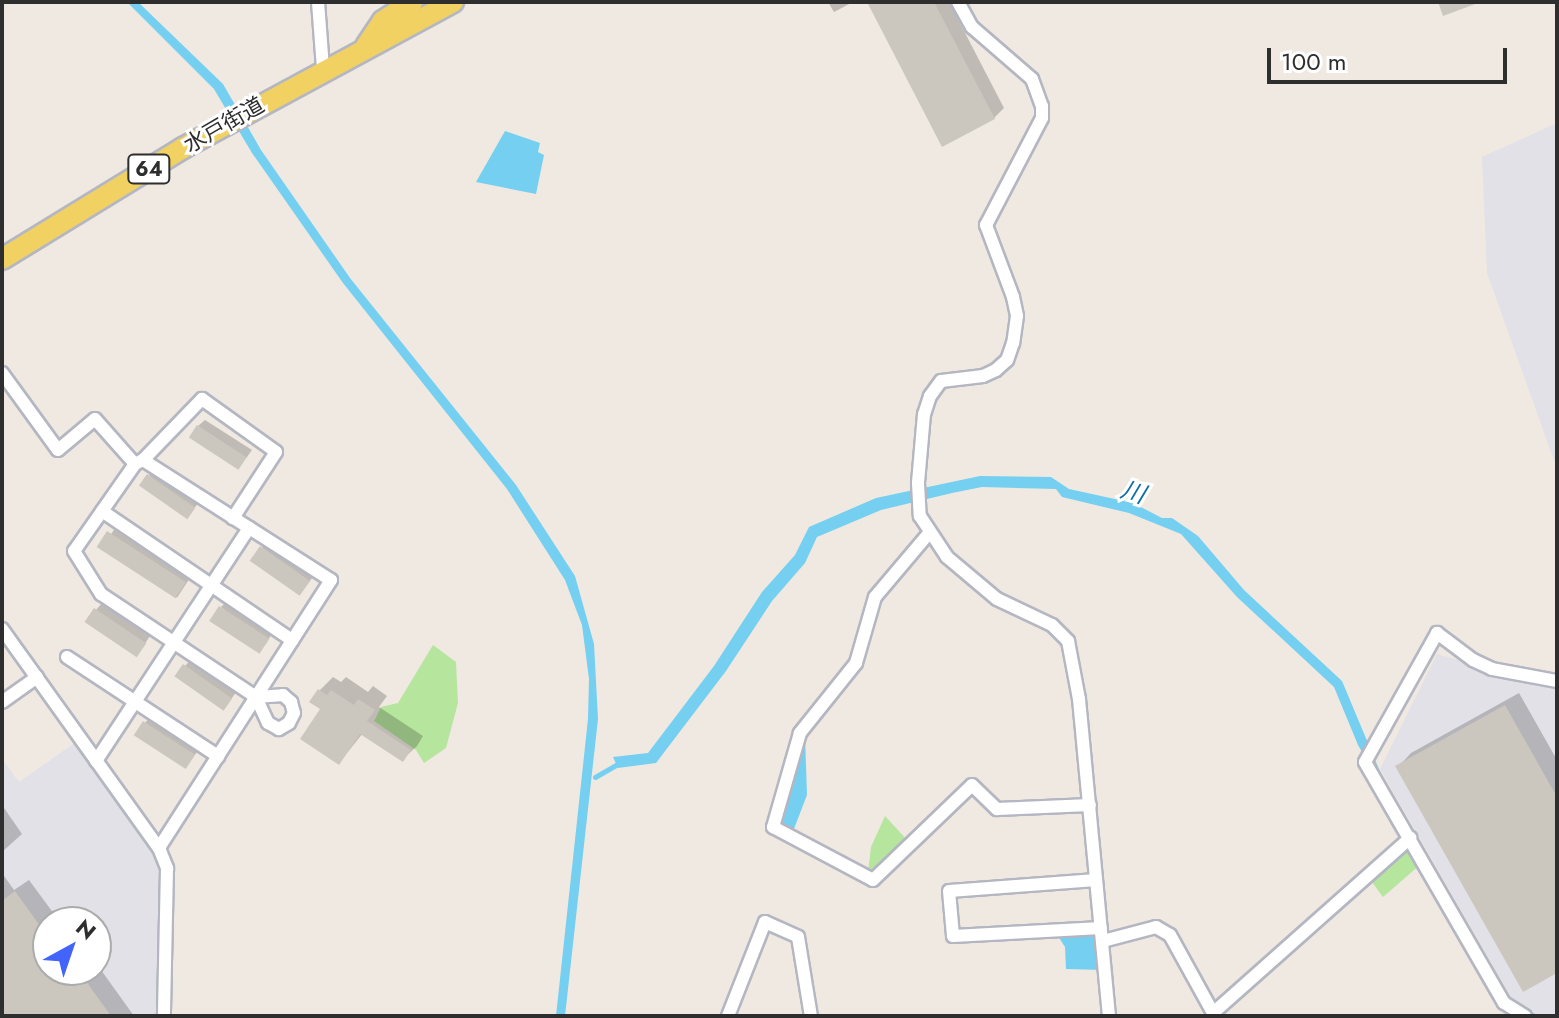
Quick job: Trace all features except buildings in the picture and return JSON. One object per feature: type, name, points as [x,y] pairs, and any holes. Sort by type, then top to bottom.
[{"type":"main road","name":"64","points":[[364,49],[383,21],[412,2]]},
{"type":"main road","name":"水戸街道","points":[[2,259],[183,148],[323,69],[453,2]]},
{"type":"street","points":[[318,2],[323,69]]},
{"type":"street","points":[[958,2],[972,27],[1032,79],[1042,106],[1042,118],[986,225],[1017,316],[1007,360],[983,376],[941,381],[924,414],[918,483],[920,516],[947,557],[997,599],[1052,625],[1068,641],[1079,699],[1109,1016]]},
{"type":"street","points":[[2,373],[58,450],[95,419],[139,462],[331,580],[159,848]]},
{"type":"street","points":[[233,518],[276,452],[202,399],[139,462],[74,551],[101,594],[256,697]]},
{"type":"street","points":[[102,511],[292,640]]},
{"type":"street","points":[[96,761],[249,528]]},
{"type":"street","points":[[930,532],[875,597],[856,663],[800,733],[773,827],[873,880],[972,785],[997,809],[1090,805]]},
{"type":"street","points":[[2,629],[159,848],[167,868],[164,1016]]},
{"type":"street","points":[[1525,1016],[1504,1003],[1365,762],[1437,633],[1473,660],[1492,669],[1557,681]]},
{"type":"street","points":[[67,657],[218,756]]},
{"type":"street","points":[[2,702],[37,677]]},
{"type":"street","points":[[1096,880],[949,891],[953,936],[1102,934],[1156,927],[1170,935],[1213,1013],[1410,838]]},
{"type":"street","points":[[728,1016],[765,922],[798,937],[811,1016]]},
{"type":"shaded area","points":[[1557,123],[1557,469],[1487,273],[1482,157]]},
{"type":"shaded area","points":[[1437,654],[1557,688],[1557,1016],[1540,1016],[1512,999],[1380,769]]},
{"type":"shaded area","points":[[76,742],[164,868],[159,1016],[2,1016],[2,759],[19,782]]},
{"type":"green space","points":[[433,645],[456,662],[458,703],[446,748],[424,763],[416,750],[374,721],[381,707],[398,703]]},
{"type":"green space","points":[[885,816],[908,841],[868,872],[871,847]]},
{"type":"green space","points":[[1409,842],[1421,864],[1383,897],[1369,878]]},
{"type":"water","points":[[127,2],[138,2],[223,84],[261,150],[350,278],[516,485],[575,576],[594,644],[598,719],[565,1016],[556,1016],[588,719],[589,679],[582,625],[565,580],[507,489],[343,283],[252,153],[214,89]]},
{"type":"water","points":[[505,131],[540,143],[538,152],[544,155],[536,194],[476,182]]},
{"type":"water","name":"川","points":[[980,476],[1051,477],[1069,489],[1133,503],[1162,518],[1172,518],[1198,536],[1244,590],[1342,681],[1381,774],[1506,997],[1539,1016],[1529,1016],[1504,1000],[1358,745],[1334,687],[1237,597],[1181,534],[1129,513],[1062,497],[1056,489],[982,487],[952,493],[881,510],[817,537],[805,563],[772,601],[726,671],[656,763],[618,768],[613,757],[648,753],[714,666],[762,592],[795,555],[809,527],[876,498]]},
{"type":"water","points":[[805,736],[807,795],[792,834],[777,826]]},
{"type":"water","points":[[1098,931],[1102,970],[1066,969],[1065,947],[1056,933]]},
{"type":"waterway","name":"川","points":[[595,777],[621,762]]}]
